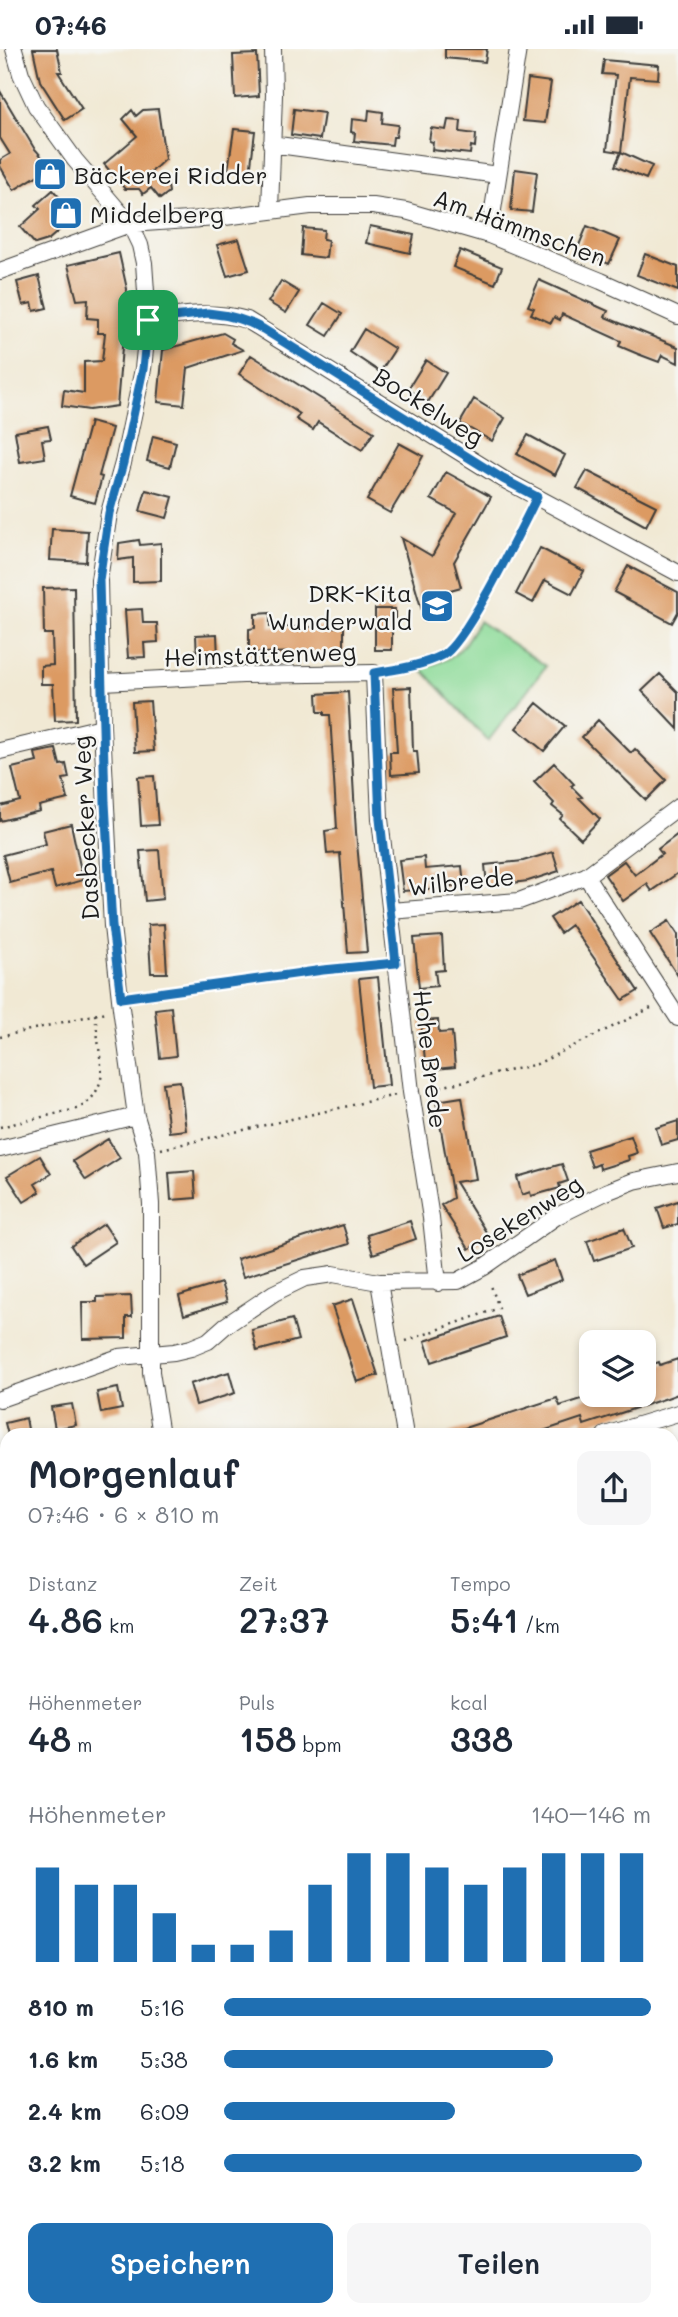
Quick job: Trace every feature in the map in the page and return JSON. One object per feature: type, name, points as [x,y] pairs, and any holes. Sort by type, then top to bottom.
[{"type":"street","name":"Dasbecker Weg","points":[[14,49],[27,88],[47,123],[102,194],[130,224],[140,245],[144,263],[148,320],[143,369],[103,540],[99,580],[102,727],[112,926],[136,1116],[147,1152],[151,1204],[150,1354],[160,1428]]},
{"type":"street","points":[[270,210],[273,49]]},
{"type":"street","points":[[489,235],[518,49]]},
{"type":"street","points":[[271,144],[498,175]]},
{"type":"street","name":"Am Hämmschen","points":[[0,271],[130,224],[217,218],[331,205],[389,208],[489,235],[590,276],[678,316]]},
{"type":"street","name":"Bockelweg","points":[[148,320],[208,313],[247,320],[503,479],[678,573]]},
{"type":"street","name":"Heimstättenweg","points":[[102,682],[243,675],[374,673]]},
{"type":"street","name":"Hohe Brede","points":[[374,673],[380,819],[411,1092],[431,1218],[438,1283]]},
{"type":"street","points":[[0,751],[102,727]]},
{"type":"street","name":"Wilbrede","points":[[390,911],[519,901],[586,876],[678,807]]},
{"type":"street","points":[[586,876],[672,995],[678,1018]]},
{"type":"street","points":[[0,1149],[136,1116]]},
{"type":"street","name":"Losekenweg","points":[[0,1399],[118,1357],[191,1348],[208,1341],[249,1309],[305,1278],[333,1274],[379,1282],[458,1281],[557,1216],[635,1181],[678,1172]]},
{"type":"street","points":[[379,1282],[404,1428]]},
{"type":"street","points":[[628,1428],[678,1413]]},
{"type":"path","name":"Heimstättenweg","points":[[374,673],[413,666],[445,655],[465,632],[537,497]]},
{"type":"path","points":[[0,1037],[95,1014],[121,1003],[323,970],[396,963]]},
{"type":"path","points":[[0,1127],[76,1109],[88,1103],[98,1089],[102,1073],[95,1014]]},
{"type":"path","points":[[390,1347],[499,1308],[484,1266]]},
{"type":"green space","points":[[479,621],[546,666],[488,741],[421,668],[457,653]]},
{"type":"building","points":[[33,49],[57,49],[62,72],[58,72],[82,109],[65,120],[40,81]]},
{"type":"building","points":[[445,49],[487,49],[485,62],[445,58]]},
{"type":"building","points":[[257,54],[259,96],[235,98],[233,55]]},
{"type":"building","points":[[604,60],[659,65],[658,79],[630,77],[621,152],[607,150],[616,75],[602,74]]},
{"type":"building","points":[[528,79],[551,82],[545,123],[523,121]]},
{"type":"building","points":[[0,91],[34,148],[51,167],[14,190],[0,166],[0,160],[10,154],[0,138]]},
{"type":"building","points":[[158,109],[165,159],[148,175],[167,180],[169,192],[160,199],[151,188],[143,194],[139,189],[125,189],[104,164],[137,136],[123,119],[132,110],[136,116],[143,110]]},
{"type":"building","points":[[294,109],[324,113],[320,139],[291,135]]},
{"type":"building","points":[[369,110],[383,112],[382,123],[398,125],[392,145],[354,141],[355,133],[351,132],[352,119],[368,121]]},
{"type":"building","points":[[448,120],[461,121],[460,132],[476,134],[475,147],[471,146],[470,154],[432,150],[433,142],[429,141],[431,128],[446,130]]},
{"type":"building","points":[[234,129],[255,131],[250,173],[228,170]]},
{"type":"building","points":[[621,152],[652,166],[646,179],[615,166]]},
{"type":"building","points":[[515,169],[537,172],[532,212],[511,210]]},
{"type":"building","points":[[53,190],[76,216],[48,240],[35,244],[20,227],[40,209],[36,205]]},
{"type":"building","points":[[370,226],[414,235],[410,253],[366,243]]},
{"type":"building","points":[[587,226],[620,240],[609,264],[577,250]]},
{"type":"building","points":[[303,228],[324,230],[323,239],[328,240],[326,258],[301,255]]},
{"type":"building","points":[[239,239],[249,270],[227,276],[217,245]]},
{"type":"building","points":[[460,250],[502,267],[495,284],[453,267]]},
{"type":"building","points":[[119,253],[127,289],[117,406],[89,410],[62,406],[64,390],[84,393],[84,362],[102,361],[105,333],[98,333],[98,319],[87,318],[88,299],[77,300],[68,265]]},
{"type":"building","points":[[645,254],[678,267],[678,291],[637,275]]},
{"type":"building","points":[[39,276],[47,308],[34,311],[32,303],[23,305],[17,282]]},
{"type":"building","points":[[539,280],[608,311],[605,317],[678,347],[678,363],[662,355],[659,362],[619,346],[621,341],[562,314],[560,320],[554,317],[551,323],[531,314],[534,308],[528,306]]},
{"type":"building","points":[[281,281],[299,292],[286,313],[268,302]]},
{"type":"building","points":[[324,303],[342,314],[328,336],[310,325]]},
{"type":"building","points":[[364,329],[395,349],[380,372],[350,352]]},
{"type":"building","points":[[223,333],[233,339],[231,343],[243,350],[188,368],[184,405],[158,402],[163,350]]},
{"type":"building","points":[[251,355],[374,432],[362,450],[318,422],[313,430],[296,419],[300,414],[239,374]]},
{"type":"building","points":[[426,360],[446,373],[428,402],[408,389]]},
{"type":"building","points":[[474,399],[505,418],[492,441],[460,423]]},
{"type":"building","points":[[90,422],[112,428],[95,503],[70,496]]},
{"type":"building","points":[[48,426],[51,439],[42,440],[45,458],[20,462],[15,432]]},
{"type":"building","points":[[528,435],[565,455],[555,475],[517,454]]},
{"type":"building","points":[[153,436],[176,442],[170,467],[147,461]]},
{"type":"building","points":[[399,443],[423,456],[390,513],[367,500]]},
{"type":"building","points":[[587,471],[656,506],[646,526],[577,488]]},
{"type":"building","points":[[446,472],[491,497],[454,562],[461,587],[443,592],[449,614],[425,621],[401,538],[432,556],[456,513],[431,499]]},
{"type":"building","points":[[146,490],[173,497],[167,518],[140,511]]},
{"type":"building","points":[[52,529],[88,531],[86,562],[50,560]]},
{"type":"building","points":[[139,540],[140,545],[161,543],[161,581],[133,582],[133,558],[118,560],[119,543]]},
{"type":"building","points":[[540,548],[584,571],[572,594],[545,580],[533,603],[516,594]]},
{"type":"building","points":[[628,566],[678,592],[678,612],[672,623],[614,592]]},
{"type":"building","points":[[74,587],[76,720],[55,721],[53,684],[41,684],[41,666],[53,665],[52,634],[44,634],[43,588]]},
{"type":"building","points":[[142,609],[143,623],[157,623],[158,642],[144,643],[145,657],[128,658],[125,610]]},
{"type":"building","points":[[375,609],[395,609],[392,650],[375,650]]},
{"type":"building","points":[[270,613],[270,627],[344,627],[344,652],[249,653],[249,629],[255,628],[255,614]]},
{"type":"building","points":[[217,634],[218,659],[197,660],[196,635]]},
{"type":"building","points":[[660,674],[678,692],[678,729],[642,691]]},
{"type":"building","points":[[411,687],[413,751],[417,751],[419,773],[391,775],[390,752],[397,752],[393,688]]},
{"type":"building","points":[[348,692],[356,832],[367,952],[348,953],[340,853],[327,854],[325,831],[337,829],[330,715],[318,712],[317,694]]},
{"type":"building","points":[[150,701],[154,751],[135,752],[132,702]]},
{"type":"building","points":[[537,703],[565,726],[544,751],[516,728]]},
{"type":"building","points":[[598,720],[631,753],[635,749],[666,780],[646,800],[582,737]]},
{"type":"building","points":[[56,749],[60,765],[66,764],[69,778],[63,779],[68,799],[39,806],[40,811],[0,821],[0,806],[20,801],[12,768],[37,762],[35,753]]},
{"type":"building","points":[[554,763],[574,784],[571,786],[582,797],[579,798],[600,819],[581,839],[560,819],[563,815],[552,806],[554,803],[534,782]]},
{"type":"building","points":[[154,776],[158,825],[141,826],[138,777]]},
{"type":"building","points":[[71,824],[83,880],[55,888],[51,872],[10,883],[3,855],[46,844],[43,831]]},
{"type":"building","points":[[678,834],[678,873],[652,891],[647,884],[623,901],[605,875],[624,861],[635,875],[662,854],[658,849]]},
{"type":"building","points":[[159,850],[163,899],[145,901],[140,851]]},
{"type":"building","points":[[553,852],[559,871],[528,881],[487,886],[485,865],[523,861]]},
{"type":"building","points":[[424,857],[425,869],[462,866],[464,886],[403,891],[399,860]]},
{"type":"building","points":[[578,900],[638,991],[623,1000],[571,925],[560,933],[550,918]]},
{"type":"building","points":[[669,921],[678,935],[678,976],[650,933]]},
{"type":"building","points":[[164,924],[167,973],[151,973],[148,925]]},
{"type":"building","points":[[442,936],[444,970],[435,971],[437,986],[419,988],[414,938]]},
{"type":"building","points":[[378,977],[389,1085],[370,1087],[359,979]]},
{"type":"building","points":[[171,1007],[176,1056],[160,1058],[155,1009]]},
{"type":"building","points":[[438,1020],[439,1033],[452,1032],[455,1067],[426,1070],[421,1021]]},
{"type":"building","points":[[180,1081],[186,1130],[169,1132],[163,1083]]},
{"type":"building","points":[[462,1097],[476,1179],[455,1182],[489,1237],[469,1249],[441,1205],[453,1198],[436,1101]]},
{"type":"building","points":[[678,1121],[678,1140],[661,1145],[656,1128]]},
{"type":"building","points":[[631,1136],[637,1153],[628,1156],[629,1160],[600,1169],[599,1164],[592,1167],[586,1150]]},
{"type":"building","points":[[108,1139],[120,1158],[86,1180],[73,1161]]},
{"type":"building","points":[[40,1156],[51,1174],[35,1184],[40,1192],[24,1202],[7,1176]]},
{"type":"building","points":[[562,1164],[568,1181],[559,1184],[560,1188],[531,1196],[530,1192],[522,1195],[517,1177]]},
{"type":"building","points":[[194,1171],[196,1198],[171,1200],[169,1173]]},
{"type":"building","points":[[678,1201],[678,1224],[664,1228],[657,1208]]},
{"type":"building","points":[[410,1221],[416,1239],[373,1254],[367,1235]]},
{"type":"building","points":[[104,1224],[116,1242],[83,1264],[71,1246]]},
{"type":"building","points":[[343,1225],[349,1244],[243,1277],[237,1259]]},
{"type":"building","points":[[624,1228],[632,1248],[594,1261],[587,1241]]},
{"type":"building","points":[[555,1260],[562,1280],[525,1294],[517,1275]]},
{"type":"building","points":[[221,1283],[227,1302],[184,1315],[179,1296]]},
{"type":"building","points":[[131,1296],[132,1317],[126,1317],[126,1338],[83,1339],[82,1302],[97,1302],[97,1297]]},
{"type":"building","points":[[353,1299],[378,1375],[357,1382],[332,1306]]},
{"type":"building","points":[[499,1316],[506,1337],[432,1362],[425,1341]]},
{"type":"building","points":[[292,1319],[298,1340],[257,1351],[252,1330]]},
{"type":"building","points":[[678,1359],[678,1394],[656,1402],[656,1363],[659,1362],[660,1365]]},
{"type":"building","points":[[229,1372],[235,1393],[196,1405],[190,1384]]},
{"type":"building","points":[[118,1388],[122,1409],[101,1413],[97,1392]]},
{"type":"building","points":[[557,1398],[560,1406],[579,1400],[579,1407],[639,1407],[584,1425],[582,1418],[552,1428],[464,1428]]},
{"type":"building","points":[[72,1404],[76,1425],[55,1428],[51,1407]]},
{"type":"building","points":[[26,1418],[28,1428],[6,1428],[5,1423]]},
{"type":"place","name":"Bäckerei Ridder","points":[[50,174]]},
{"type":"place","name":"Middelberg","points":[[66,213]]},
{"type":"place","name":"DRK-Kita Wunderwald","points":[[437,606]]},
{"type":"route","points":[[208,313],[247,320],[503,479],[537,497],[465,632],[445,655],[413,666],[374,673],[380,819],[396,963],[323,970],[121,998],[112,926],[105,802],[99,580],[103,540],[143,369],[148,320],[208,313]]}]
